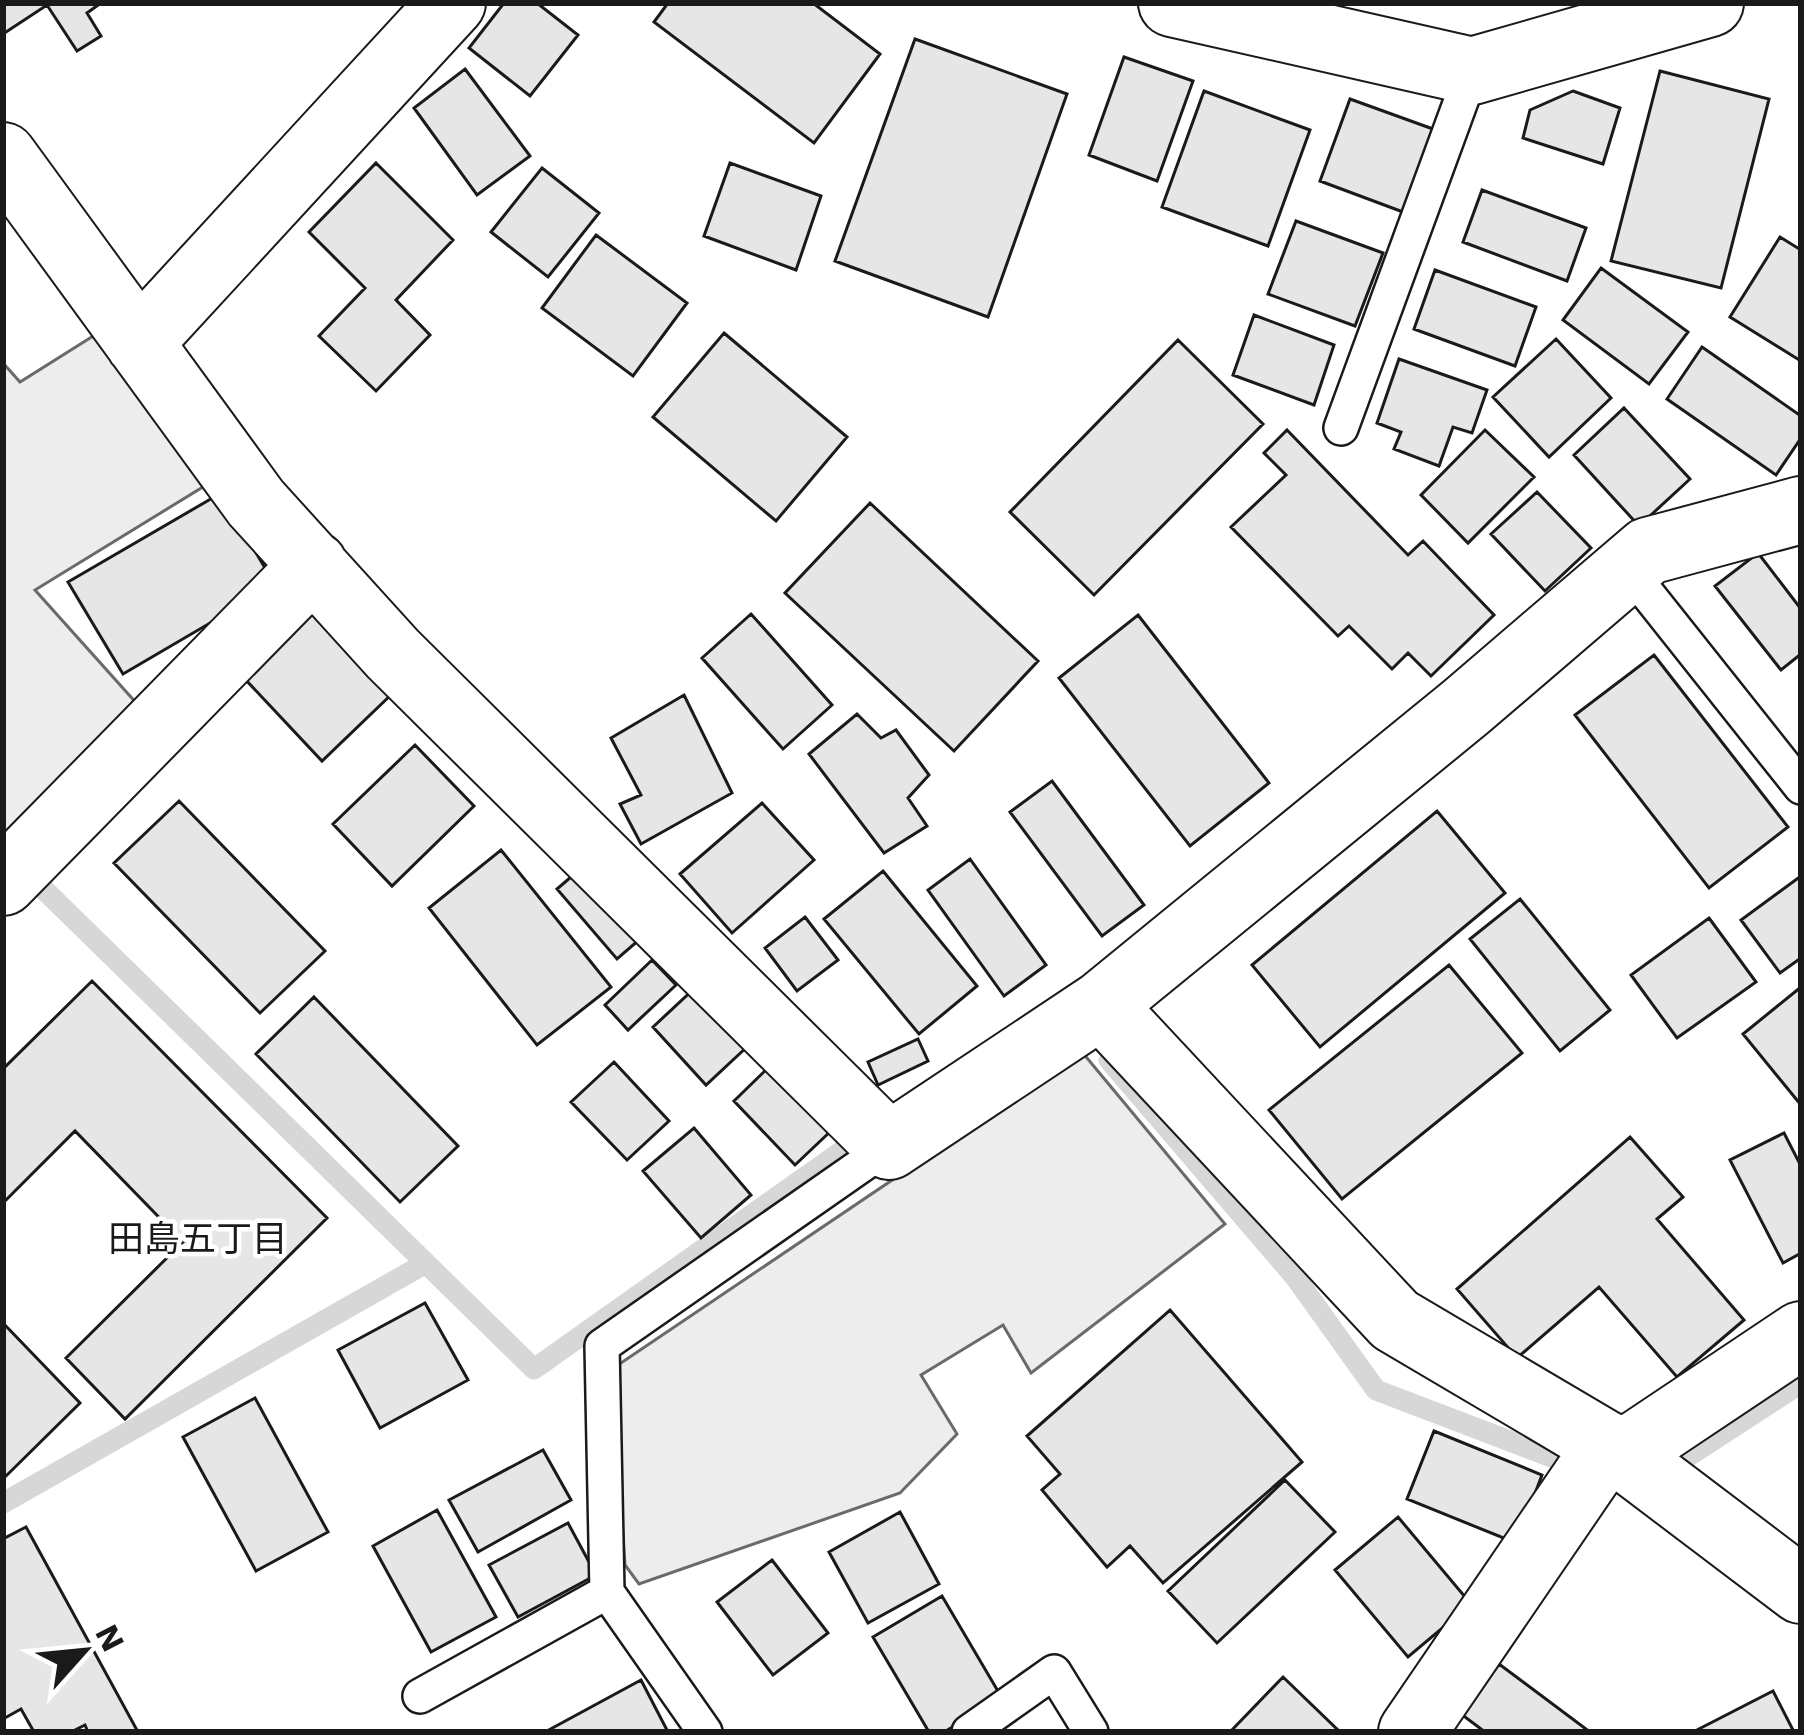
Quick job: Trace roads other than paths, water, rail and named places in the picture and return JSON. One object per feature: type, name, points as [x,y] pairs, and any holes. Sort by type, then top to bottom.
[{"type":"street","points":[[139,343],[452,3]]},
{"type":"street","points":[[1172,3],[1472,71],[1710,3]]},
{"type":"street","points":[[3,156],[256,503],[393,654],[889,1146],[1101,1005],[1648,551],[1801,510]]},
{"type":"street","points":[[3,882],[314,565]]},
{"type":"street","points":[[1101,1005],[1395,1320],[1614,1450],[1801,1590]]},
{"type":"street","points":[[1412,1732],[1614,1450],[1801,1335]]},
{"type":"lane","points":[[1341,428],[1472,71]]},
{"type":"lane","points":[[1628,568],[1801,787]]},
{"type":"lane","points":[[705,1732],[607,1592],[602,1346],[889,1146]]},
{"type":"lane","points":[[420,1696],[607,1592]]},
{"type":"lane","points":[[969,1732],[1054,1672],[1091,1732]]},
{"type":"waterway","points":[[24,870],[534,1369],[866,1134]]},
{"type":"waterway","points":[[1109,1060],[1295,1277],[1376,1390],[1583,1469]]},
{"type":"waterway","points":[[3,1503],[426,1263]]},
{"type":"waterway","points":[[1661,1474],[1801,1383]]},
{"type":"district","name":"田島五丁目","points":[[198,1239]]}]
